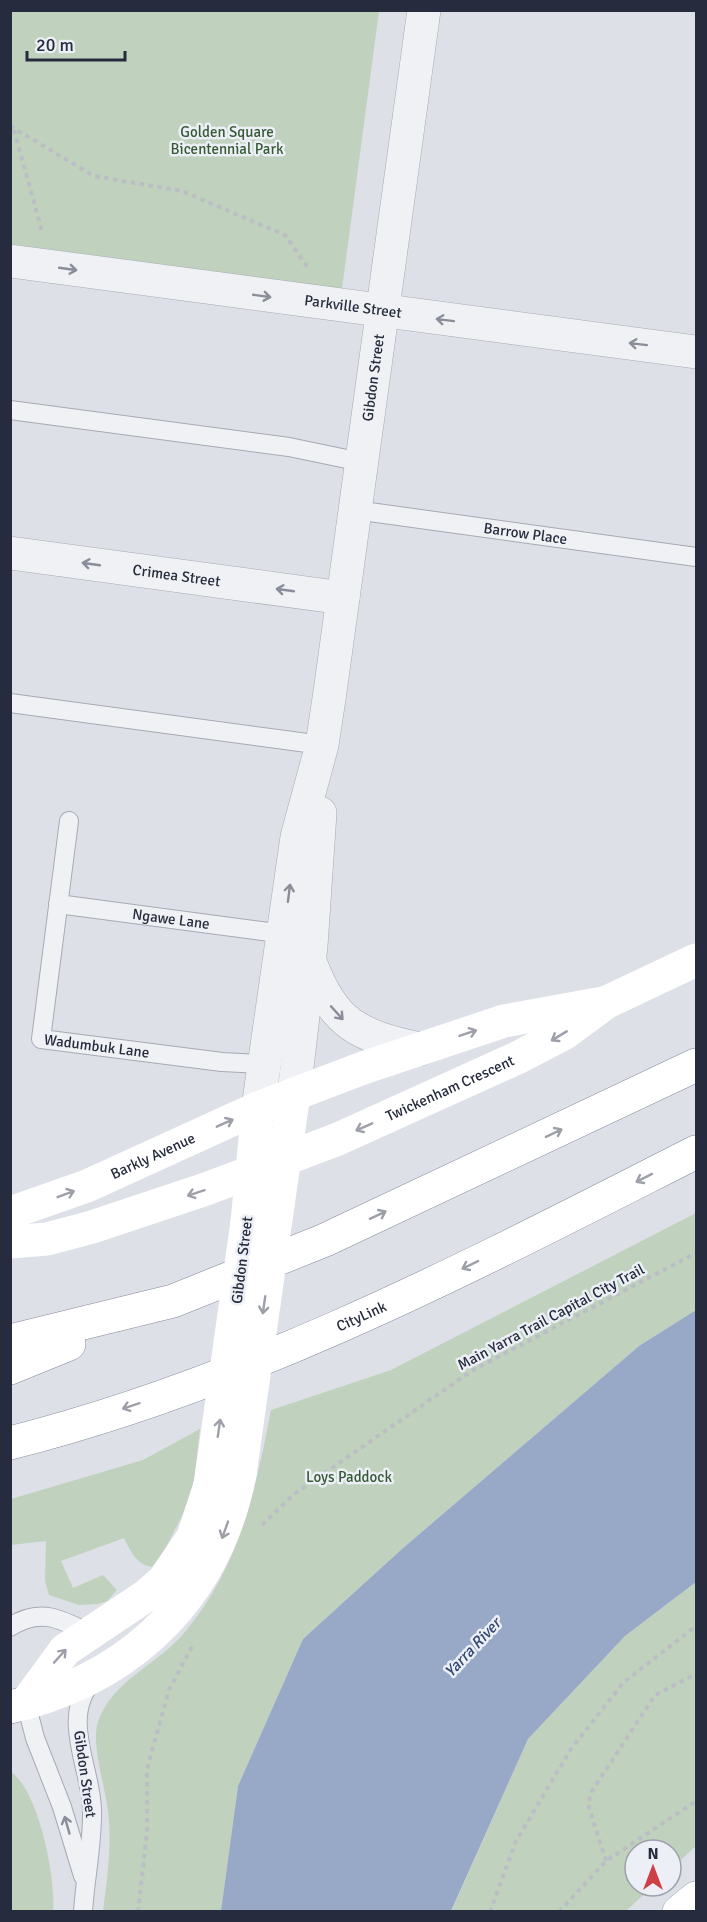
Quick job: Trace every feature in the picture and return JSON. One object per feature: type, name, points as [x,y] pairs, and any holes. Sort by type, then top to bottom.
[{"type":"main road","name":"Twickenham Crescent","points":[[285,1159],[517,1059],[565,1032],[607,1002],[696,960]]},
{"type":"main road","name":"Twickenham Crescent","points":[[294,1094],[420,1049],[529,1015],[607,1002]]},
{"type":"main road","points":[[10,1368],[325,1240],[696,1065]]},
{"type":"main road","name":"Barkly Avenue","points":[[10,1213],[87,1186],[258,1108],[294,1094]]},
{"type":"main road","name":"Gibdon Street","points":[[18,1705],[59,1657],[88,1633],[147,1595],[163,1581],[189,1545],[199,1523],[225,1480],[278,1205],[294,1094]]},
{"type":"main road","name":"Gibdon Street","points":[[18,1705],[100,1675],[136,1649],[171,1616],[195,1589],[212,1559],[228,1521],[225,1480],[258,1108]]},
{"type":"main road","name":"CityLink","points":[[10,1443],[186,1388],[317,1335],[410,1295],[696,1152]]},
{"type":"main road","points":[[10,1242],[68,1235],[251,1173],[285,1159]]},
{"type":"main road","points":[[10,1341],[173,1301]]},
{"type":"main road","points":[[147,1595],[171,1616]]},
{"type":"main road","points":[[88,1633],[112,1644],[136,1649]]},
{"type":"main road","points":[[679,1911],[696,1898]]},
{"type":"street","name":"Gibdon Street","points":[[294,1094],[310,962],[320,815],[322,745],[424,10]]},
{"type":"street","name":"Parkville Street","points":[[10,261],[335,306],[696,352]]},
{"type":"street","name":"Crimea Street","points":[[10,553],[343,598]]},
{"type":"street","name":"Gibdon Street","points":[[258,1108],[299,827],[322,745]]},
{"type":"street","points":[[310,962],[328,1002],[345,1021],[366,1034],[420,1049]]},
{"type":"lane","points":[[10,410],[289,447],[361,462]]},
{"type":"lane","name":"Barrow Place","points":[[355,510],[696,557]]},
{"type":"lane","points":[[10,703],[322,745]]},
{"type":"lane","name":"Wadumbuk Lane","points":[[69,821],[40,1039],[222,1062],[263,1064]]},
{"type":"lane","name":"Ngawe Lane","points":[[58,904],[284,933]]},
{"type":"lane","points":[[10,1627],[23,1618],[39,1616],[69,1624],[88,1633]]},
{"type":"lane","name":"Gibdon Street","points":[[83,1911],[92,1807],[77,1717],[83,1695],[100,1675]]},
{"type":"lane","name":"Gibdon Street","points":[[18,1705],[35,1738],[62,1807],[84,1881]]},
{"type":"path","points":[[12,128],[52,267]]},
{"type":"path","points":[[12,128],[94,176],[182,191],[285,235],[335,306]]},
{"type":"path","name":"Main Yarra Trail Capital City Trail","points":[[257,1533],[268,1517],[293,1495],[473,1370],[696,1253]]},
{"type":"path","points":[[490,1910],[516,1841],[571,1749],[623,1683],[696,1626]]},
{"type":"path","points":[[138,1911],[147,1832],[147,1769],[169,1690],[198,1636]]},
{"type":"path","points":[[606,1861],[588,1804],[592,1791],[656,1695],[696,1674]]},
{"type":"path","points":[[559,1911],[606,1861],[696,1801]]},
{"type":"green space","name":"Golden Square Bicentennial Park","points":[[11,11],[379,11],[342,289],[11,244]]},
{"type":"green space","name":"Loys Paddock","points":[[696,1213],[696,1310],[639,1346],[402,1549],[303,1639],[238,1786],[221,1911],[103,1911],[109,1833],[108,1810],[96,1743],[98,1722],[114,1695],[185,1632],[204,1607],[219,1581],[243,1527],[259,1470],[271,1410],[391,1370]]},
{"type":"green space","points":[[200,1429],[194,1481],[187,1506],[159,1561],[152,1567],[142,1563],[132,1553],[124,1538],[61,1561],[73,1588],[103,1575],[117,1590],[107,1601],[79,1605],[49,1595],[45,1581],[46,1541],[11,1545],[11,1499],[143,1460]]},
{"type":"green space","points":[[696,1582],[696,1846],[683,1858],[683,1838],[623,1838],[623,1898],[640,1898],[626,1911],[451,1912],[528,1739],[625,1636]]},
{"type":"green space","points":[[11,1772],[21,1782],[30,1797],[44,1837],[52,1878],[53,1911],[11,1911]]},
{"type":"water","name":"Yarra River","points":[[696,1310],[696,1582],[625,1636],[528,1739],[451,1911],[221,1911],[238,1786],[303,1639],[402,1549],[639,1346]]}]
